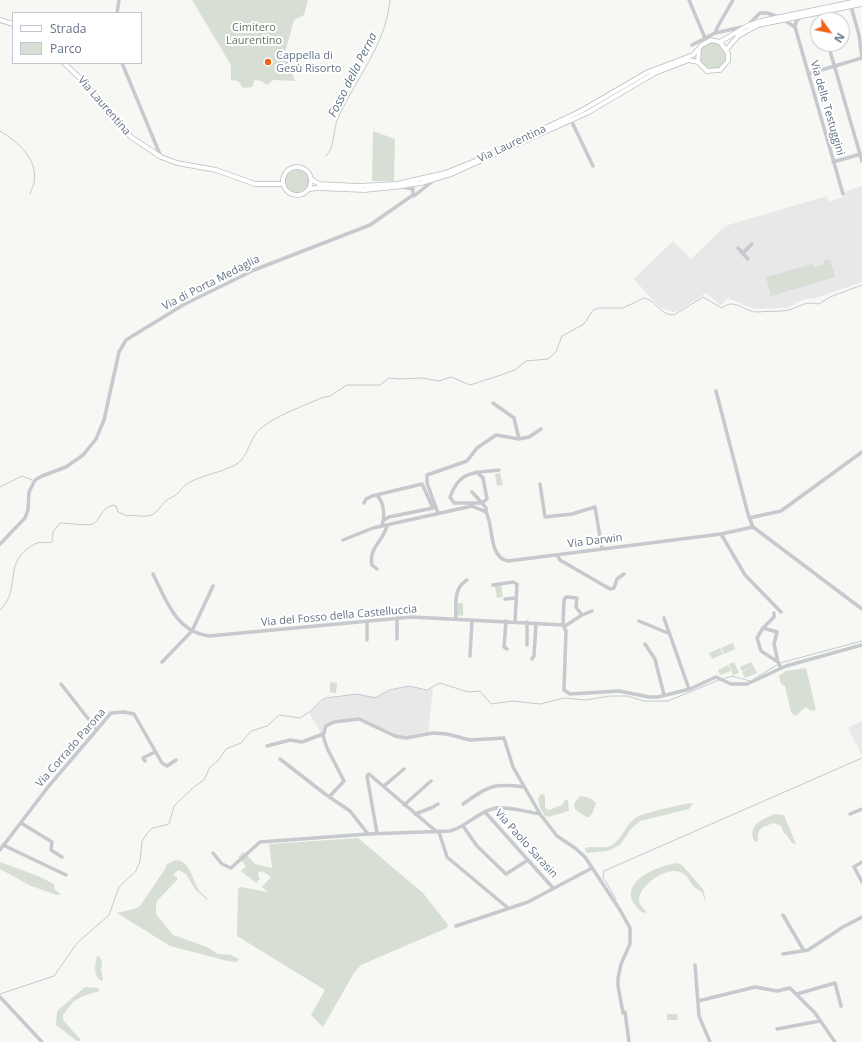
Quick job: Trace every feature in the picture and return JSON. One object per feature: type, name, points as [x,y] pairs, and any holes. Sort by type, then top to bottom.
[{"type":"main road","name":"Via Laurentina","points":[[311,179],[320,184],[378,185],[410,182],[445,173],[475,161],[581,111],[648,72],[691,56],[706,42],[716,40],[720,42],[747,26],[779,17],[862,0]]},
{"type":"main road","points":[[727,49],[735,38],[748,30],[763,24],[862,4]]},
{"type":"main road","points":[[0,20],[12,24]]},
{"type":"main road","points":[[699,49],[698,62],[707,71],[720,70],[728,61],[727,49],[720,42]]},
{"type":"main road","name":"Via Laurentina","points":[[309,189],[364,190],[399,187],[437,179],[473,166],[571,120],[662,70],[689,60],[698,62]]},
{"type":"main road","name":"Via Laurentina","points":[[65,64],[87,86],[131,137],[161,157],[180,163],[216,170],[255,184],[283,184]]},
{"type":"main road","points":[[294,167],[303,168],[307,171],[311,179],[309,189],[303,194],[296,196],[286,191],[283,184],[284,175],[294,167]]},
{"type":"street","points":[[117,12],[119,0]]},
{"type":"street","points":[[689,0],[704,38]]},
{"type":"street","points":[[715,33],[718,24],[733,0]]},
{"type":"street","points":[[808,74],[862,58],[859,35],[851,6]]},
{"type":"street","points":[[692,45],[715,33],[747,26],[756,16],[762,13],[779,17]]},
{"type":"street","points":[[783,20],[790,22],[794,27],[803,15]]},
{"type":"street","name":"Via delle Testuggini","points":[[794,27],[843,194]]},
{"type":"street","points":[[726,30],[732,31],[733,35]]},
{"type":"street","points":[[831,52],[862,161]]},
{"type":"street","points":[[122,64],[161,157]]},
{"type":"street","points":[[571,120],[593,166]]},
{"type":"street","points":[[833,162],[861,154]]},
{"type":"street","name":"Via di Porta Medaglia","points":[[0,544],[25,518],[28,510],[29,492],[35,480],[66,467],[83,455],[96,440],[104,420],[119,352],[126,340],[183,305],[254,270],[370,225],[437,179]]},
{"type":"street","points":[[399,187],[411,188],[414,190],[414,194],[408,200]]},
{"type":"street","points":[[743,253],[752,244]]},
{"type":"street","points":[[738,248],[748,259]]},
{"type":"street","points":[[716,391],[749,518],[753,527],[862,609]]},
{"type":"street","points":[[493,403],[514,418],[518,434],[517,439]]},
{"type":"street","points":[[438,513],[427,475],[468,461],[478,448],[496,435],[517,439],[529,437],[540,429]]},
{"type":"street","points":[[749,518],[781,510],[862,452]]},
{"type":"street","points":[[477,472],[483,478],[487,499],[482,503],[454,503],[450,497],[459,479],[468,474],[477,472],[499,470]]},
{"type":"street","points":[[364,503],[367,498],[421,483],[433,508],[389,517],[384,520]]},
{"type":"street","points":[[540,484],[545,517],[572,514],[595,507],[602,549]]},
{"type":"street","points":[[472,492],[486,508],[486,512]]},
{"type":"street","points":[[377,495],[381,500],[384,520],[382,526]]},
{"type":"street","points":[[343,540],[366,530],[472,506],[486,512]]},
{"type":"street","name":"Via Darwin","points":[[486,512],[495,548],[503,559],[511,561],[721,534],[753,527]]},
{"type":"street","points":[[377,569],[372,565],[371,561],[373,549],[384,535],[387,525]]},
{"type":"street","points":[[721,534],[745,575],[781,612]]},
{"type":"street","points":[[557,555],[560,560],[610,589],[614,588],[617,579],[624,574]]},
{"type":"street","name":"Via del Fosso della Castelluccia","points":[[153,574],[174,615],[182,624],[206,636],[412,617],[527,622],[564,626]]},
{"type":"street","points":[[456,619],[457,588],[461,583],[467,580]]},
{"type":"street","points":[[493,585],[515,582],[515,622]]},
{"type":"street","points":[[162,662],[192,630],[213,586]]},
{"type":"street","points":[[582,615],[576,607],[577,598],[566,597],[564,600],[564,626],[566,633],[564,689],[566,693],[585,694],[619,691],[649,697],[689,689],[713,677],[734,684],[747,684],[779,664],[862,646]]},
{"type":"street","points":[[505,599],[516,598]]},
{"type":"street","points":[[564,626],[592,611]]},
{"type":"street","points":[[774,613],[773,620],[763,628],[757,638],[760,651],[779,664]]},
{"type":"street","points":[[397,618],[398,638]]},
{"type":"street","points":[[664,618],[689,689]]},
{"type":"street","points":[[470,656],[472,620]]},
{"type":"street","points":[[639,621],[670,634]]},
{"type":"street","points":[[367,622],[367,640]]},
{"type":"street","points":[[506,622],[504,647],[507,649]]},
{"type":"street","points":[[527,622],[527,645]]},
{"type":"street","points":[[532,659],[534,656],[536,623]]},
{"type":"street","points":[[763,628],[776,632],[774,644],[779,664]]},
{"type":"street","points":[[645,644],[655,659],[664,695]]},
{"type":"street","points":[[61,684],[97,730]]},
{"type":"street","name":"Via Corrado Parona","points":[[0,850],[111,713],[132,713],[155,752],[165,765],[176,760]]},
{"type":"street","points":[[329,797],[344,780],[327,748],[323,734],[325,727],[330,723],[357,719],[404,738],[433,732],[470,740],[503,737],[506,740],[513,767],[540,814],[557,836],[581,852],[620,910],[630,932],[630,944],[619,970],[618,986],[623,1013],[625,1012],[629,1042]]},
{"type":"street","points":[[268,746],[290,740],[302,742],[323,734]]},
{"type":"street","points":[[145,761],[144,758],[155,752]]},
{"type":"street","points":[[280,759],[352,813],[368,834]]},
{"type":"street","points":[[384,786],[404,769]]},
{"type":"street","points":[[377,834],[367,776],[370,774],[404,805],[438,832],[447,857],[508,908]]},
{"type":"street","points":[[404,805],[431,781]]},
{"type":"street","points":[[463,804],[492,786],[505,784],[524,786]]},
{"type":"street","points":[[415,814],[438,804]]},
{"type":"street","points":[[213,853],[222,864],[231,868],[260,842],[368,834],[438,832],[453,830],[463,826],[485,812],[499,808],[540,814]]},
{"type":"street","points":[[850,814],[862,809]]},
{"type":"street","name":"Via Paolo Sarasin","points":[[485,812],[553,888]]},
{"type":"street","points":[[21,823],[52,842],[51,850],[62,857]]},
{"type":"street","points":[[463,826],[477,846],[506,874],[528,860]]},
{"type":"street","points":[[4,845],[66,875]]},
{"type":"street","points":[[862,862],[854,867],[862,882]]},
{"type":"street","points":[[456,926],[528,902],[592,868]]},
{"type":"street","points":[[783,915],[804,951]]},
{"type":"street","points":[[783,954],[804,951],[862,917]]},
{"type":"street","points":[[695,965],[700,1019],[710,1042]]},
{"type":"street","points":[[797,994],[835,983],[841,1006]]},
{"type":"street","points":[[698,1001],[757,987],[777,991],[789,988],[797,994],[820,1020],[835,1042]]},
{"type":"street","points":[[0,997],[42,1042]]},
{"type":"street","points":[[777,1029],[820,1020]]},
{"type":"shaded area","points":[[862,186],[862,282],[813,299],[809,298],[800,301],[787,308],[754,309],[728,298],[721,305],[706,293],[678,311],[673,312],[659,307],[634,279],[673,241],[691,259],[725,226],[827,196],[829,202],[846,196],[844,192]]},
{"type":"shaded area","points":[[411,686],[427,690],[433,688],[428,733],[404,738],[359,719],[338,721],[325,727],[323,736],[309,713],[324,699],[357,694],[377,697],[389,690]]},
{"type":"shaded area","points":[[862,721],[862,755],[848,728]]},
{"type":"green space","name":"Cimitero Laurentino","points":[[192,0],[308,0],[304,15],[294,20],[285,53],[295,81],[272,80],[266,85],[262,81],[255,80],[252,87],[243,88],[238,81],[231,80],[231,65]]},
{"type":"green space","points":[[713,42],[723,46],[727,56],[723,66],[713,70],[703,66],[699,56],[703,46]]},
{"type":"green space","points":[[373,131],[395,139],[394,181],[372,181]]},
{"type":"green space","points":[[292,169],[302,169],[309,176],[309,186],[302,193],[292,193],[285,186],[285,176]]},
{"type":"green space","points":[[830,259],[835,277],[771,296],[766,277],[813,264],[814,267],[824,264],[823,261]]},
{"type":"green space","points":[[500,473],[503,485],[497,486],[495,474]]},
{"type":"green space","points":[[501,585],[503,597],[497,598],[495,586]]},
{"type":"green space","points":[[458,603],[463,603],[463,616],[457,615]]},
{"type":"green space","points":[[733,643],[735,649],[724,654],[721,648]]},
{"type":"green space","points":[[720,648],[723,654],[712,659],[709,653]]},
{"type":"green space","points":[[734,662],[739,673],[733,675],[729,664]]},
{"type":"green space","points":[[751,662],[757,673],[745,678],[742,672],[750,668],[742,671],[740,667]]},
{"type":"green space","points":[[728,665],[731,671],[720,675],[718,670]]},
{"type":"green space","points":[[806,668],[816,710],[811,711],[806,707],[795,716],[791,712],[785,686],[781,684],[779,676],[786,671]]},
{"type":"green space","points":[[330,682],[337,683],[336,693],[330,692]]},
{"type":"green space","points":[[541,794],[545,795],[545,808],[549,810],[562,805],[565,800],[568,800],[569,811],[548,817],[545,816],[538,799]]},
{"type":"green space","points":[[582,796],[590,798],[596,803],[593,812],[589,817],[586,817],[575,809],[574,804],[579,797]]},
{"type":"green space","points":[[689,803],[693,804],[689,809],[640,821],[631,829],[620,845],[608,851],[586,853],[585,848],[606,847],[612,845],[619,839],[630,823],[637,817]]},
{"type":"green space","points":[[775,814],[784,815],[796,844],[792,843],[784,833],[781,826],[773,823],[765,826],[759,831],[758,841],[755,842],[752,832],[754,827],[765,818]]},
{"type":"green space","points":[[358,838],[423,893],[448,925],[447,928],[361,965],[354,973],[323,1027],[311,1015],[325,990],[237,936],[238,889],[241,887],[268,892],[262,887],[271,877],[262,871],[259,872],[258,875],[260,879],[256,883],[241,871],[246,866],[238,857],[244,852],[255,864],[272,868],[269,844]]},
{"type":"green space","points":[[176,860],[181,861],[188,867],[199,890],[208,899],[207,900],[195,889],[186,874],[178,870],[173,875],[177,877],[177,880],[157,901],[156,914],[173,935],[207,947],[218,954],[231,955],[239,959],[237,962],[170,946],[117,913],[140,906],[167,864]]},
{"type":"green space","points":[[0,862],[38,876],[54,884],[55,890],[61,894],[57,895],[31,886],[0,869]]},
{"type":"green space","points":[[678,863],[682,865],[703,889],[706,901],[703,894],[694,887],[685,875],[674,871],[668,872],[654,879],[643,889],[639,901],[647,913],[640,910],[635,905],[631,896],[632,889],[636,882],[652,871],[670,864]]},
{"type":"green space","points":[[97,956],[99,956],[102,961],[102,981],[96,974],[95,967]]},
{"type":"green space","points":[[85,987],[97,988],[100,991],[83,996],[73,1002],[63,1015],[63,1020],[80,1039],[80,1041],[77,1041],[56,1025],[57,1011]]},
{"type":"green space","points":[[667,1014],[677,1014],[678,1020],[667,1020]]},
{"type":"waterway","name":"Fosso della Perna","points":[[326,156],[331,148],[336,122],[345,103],[377,47],[383,32],[390,0]]},
{"type":"waterway","points":[[0,131],[20,146],[30,158],[34,174],[34,183],[30,194]]},
{"type":"waterway","points":[[0,610],[7,602],[15,566],[19,558],[26,550],[37,543],[52,542],[53,532],[60,523],[81,525],[93,524],[106,509],[113,505],[116,506],[118,512],[127,516],[148,516],[153,514],[188,483],[240,462],[257,432],[274,419],[321,398],[330,396],[347,385],[380,385],[389,378],[423,378],[439,381],[451,377],[470,385],[515,370],[526,361],[548,359],[556,352],[562,336],[584,324],[593,310],[598,308],[623,308],[644,298],[648,299],[665,313],[674,315],[703,297],[722,308],[726,305],[735,304],[757,312],[781,311],[806,304],[819,304],[830,297],[862,285]]},
{"type":"waterway","points":[[0,487],[22,476],[32,480]]},
{"type":"waterway","points":[[780,663],[862,641]]},
{"type":"waterway","points":[[754,679],[777,665]]},
{"type":"waterway","points":[[722,679],[732,676],[750,681]]},
{"type":"waterway","points":[[0,994],[54,976],[77,943],[109,915],[119,887],[136,871],[140,861],[142,841],[148,832],[153,828],[169,824],[174,806],[194,787],[204,780],[210,767],[218,761],[226,749],[241,743],[251,731],[267,726],[279,715],[300,718],[312,710],[320,701],[326,698],[357,694],[375,698],[389,690],[409,686],[427,690],[440,683],[468,692],[480,691],[491,704],[513,701],[540,704],[564,698],[586,700],[610,696],[627,696],[644,701],[668,701],[719,680]]},
{"type":"waterway","points":[[616,899],[603,877],[604,871],[862,758]]},
{"type":"place","name":"Cappella di Gesù Risorto","points":[[268,62]]}]
